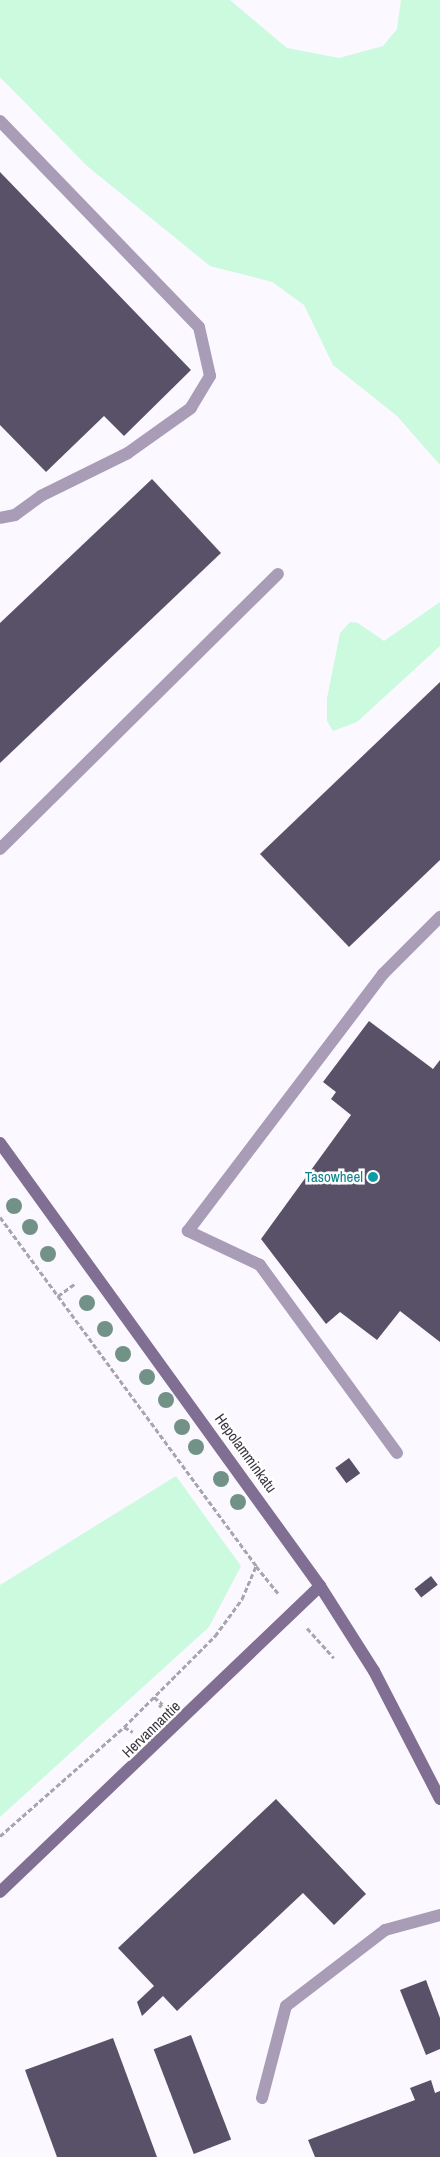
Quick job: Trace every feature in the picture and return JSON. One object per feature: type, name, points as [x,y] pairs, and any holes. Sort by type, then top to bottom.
[{"type":"main road","name":"Hepolamminkatu","points":[[0,1143],[320,1586],[374,1671],[440,1798]]},
{"type":"main road","name":"Hervannantie","points":[[0,1892],[154,1749],[292,1610],[320,1586]]},
{"type":"lane","points":[[0,121],[198,327],[210,376],[191,408],[128,453],[41,496],[15,515],[0,518]]},
{"type":"lane","points":[[0,850],[278,574]]},
{"type":"lane","points":[[397,1453],[260,1265],[188,1231],[383,974],[440,917]]},
{"type":"lane","points":[[262,2098],[286,2006],[385,1930],[440,1914]]},
{"type":"path","points":[[0,1217],[256,1566],[334,1658]]},
{"type":"path","points":[[0,1836],[124,1727],[215,1636],[242,1599],[256,1566]]},
{"type":"path","points":[[154,1697],[162,1704]]},
{"type":"path","points":[[124,1727],[130,1734]]},
{"type":"green space","points":[[0,0],[230,0],[287,48],[339,58],[383,46],[397,29],[401,0],[440,0],[440,465],[397,416],[333,365],[304,305],[272,282],[210,266],[87,166],[0,77]]},
{"type":"green space","points":[[440,602],[440,646],[357,722],[333,731],[327,721],[327,698],[340,633],[350,622],[358,623],[384,641]]},
{"type":"green space","points":[[176,1476],[241,1566],[209,1627],[0,1817],[0,1585]]},
{"type":"building","points":[[0,172],[191,370],[124,436],[104,416],[46,472],[0,425]]},
{"type":"building","points":[[152,479],[221,553],[0,763],[0,623]]},
{"type":"building","points":[[440,682],[440,860],[349,947],[260,854]]},
{"type":"building","name":"Tasowheel","points":[[369,1021],[433,1069],[440,1060],[440,1342],[400,1311],[377,1340],[340,1312],[326,1324],[261,1239],[351,1115],[331,1099],[336,1092],[323,1082]]},
{"type":"building","points":[[349,1458],[360,1473],[346,1483],[335,1468]]},
{"type":"building","points":[[431,1576],[438,1585],[421,1598],[414,1589]]},
{"type":"building","points":[[276,1799],[366,1894],[334,1925],[303,1893],[177,2011],[163,1996],[142,2016],[137,2002],[154,1986],[118,1948]]},
{"type":"building","points":[[426,1980],[440,2018],[440,2049],[426,2055],[400,1990]]},
{"type":"building","points":[[191,2035],[231,2140],[194,2154],[154,2049]]},
{"type":"building","points":[[113,2038],[157,2157],[57,2157],[25,2070]]},
{"type":"building","points":[[431,2080],[435,2093],[440,2091],[440,2157],[315,2157],[308,2140],[415,2100],[410,2088]]},
{"type":"place","name":"Tasowheel","points":[[373,1177]]}]
